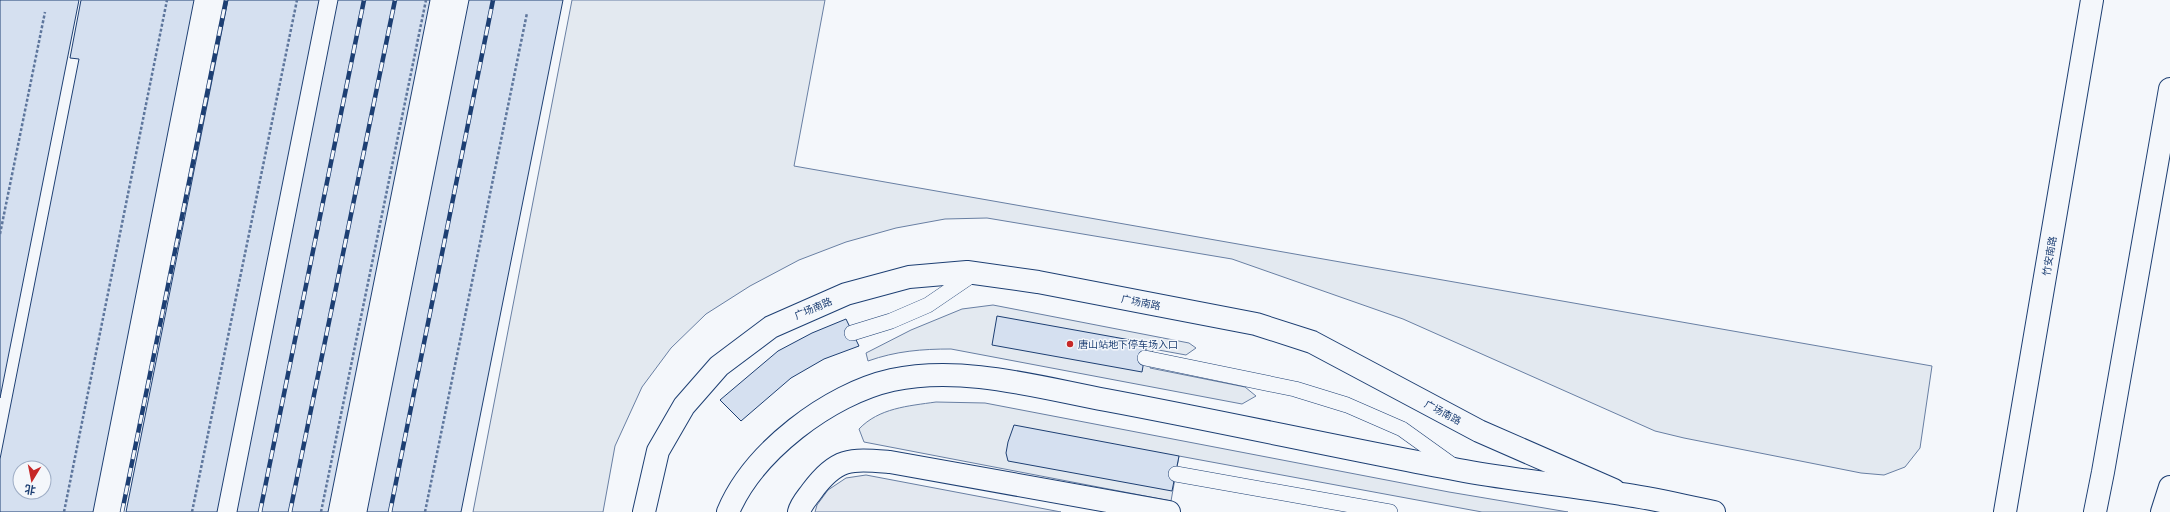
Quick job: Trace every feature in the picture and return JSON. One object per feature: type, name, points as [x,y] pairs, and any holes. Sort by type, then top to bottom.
[{"type":"main road","name":"竹安南路","points":[[2005,512],[2092,0]]},
{"type":"main road","points":[[2095,512],[2170,89]]},
{"type":"main road","name":"广场南路","points":[[644,512],[658,451],[684,406],[719,366],[771,327],[846,294],[909,277],[975,273],[1038,282],[1256,324],[1312,342],[1479,431],[1624,494],[1714,512]]},
{"type":"main road","points":[[728,512],[750,476],[780,442],[814,414],[850,394],[892,380],[944,375],[1007,381],[1242,426],[1460,471],[1624,494]]},
{"type":"main road","points":[[799,512],[816,486],[833,466],[855,459],[890,462],[1169,512]]},
{"type":"main road","points":[[2162,512],[2170,486]]},
{"type":"lane","points":[[852,333],[891,321],[928,305],[975,273]]},
{"type":"lane","points":[[1145,358],[1295,389],[1347,405],[1402,429],[1460,471]]},
{"type":"lane","points":[[1176,474],[1390,512]]},
{"type":"path","points":[[64,512],[167,0]]},
{"type":"path","points":[[192,512],[297,0]]},
{"type":"path","points":[[321,512],[426,0]]},
{"type":"path","points":[[0,234],[44,12]]},
{"type":"path","points":[[425,512],[527,13]]},
{"type":"shaded area","points":[[572,0],[825,0],[794,166],[1932,366],[1920,448],[1905,467],[1884,475],[1861,473],[1684,438],[1655,431],[1403,319],[1232,259],[987,218],[945,219],[896,228],[846,242],[799,260],[750,286],[706,314],[671,348],[642,387],[615,446],[603,512],[473,512]]},
{"type":"shaded area","points":[[993,305],[1189,343],[1196,348],[1186,355],[1153,349],[1150,368],[1245,387],[1256,396],[1242,404],[951,349],[909,351],[868,361],[866,353],[911,330],[962,309]]},
{"type":"shaded area","points":[[936,402],[985,403],[1449,492],[1568,512],[1482,512],[1179,456],[1171,501],[864,442],[859,429],[876,416],[894,409]]},
{"type":"shaded area","points":[[866,475],[1061,512],[815,512],[817,505],[828,490],[846,478]]},
{"type":"building","points":[[0,0],[79,0],[0,398]]},
{"type":"building","points":[[81,0],[194,0],[93,512],[0,512],[0,459],[79,59],[70,58]]},
{"type":"building","points":[[228,0],[319,0],[217,512],[126,512]]},
{"type":"building","points":[[338,0],[430,0],[328,512],[237,512]]},
{"type":"building","points":[[469,0],[563,0],[461,512],[367,512]]},
{"type":"building","name":"唐山站地下停车场入口","points":[[997,316],[1147,343],[1142,372],[992,345]]},
{"type":"building","points":[[846,319],[859,346],[824,359],[791,378],[741,421],[720,400],[778,351],[812,333]]},
{"type":"building","points":[[1014,425],[1179,456],[1172,491],[1008,461],[1006,453]]},
{"type":"railway","points":[[122,512],[226,0]]},
{"type":"railway","points":[[260,512],[364,0]]},
{"type":"railway","points":[[290,512],[395,0]]},
{"type":"railway","points":[[390,512],[493,0]]},
{"type":"place","name":"唐山站地下停车场入口","points":[[1070,344]]}]
